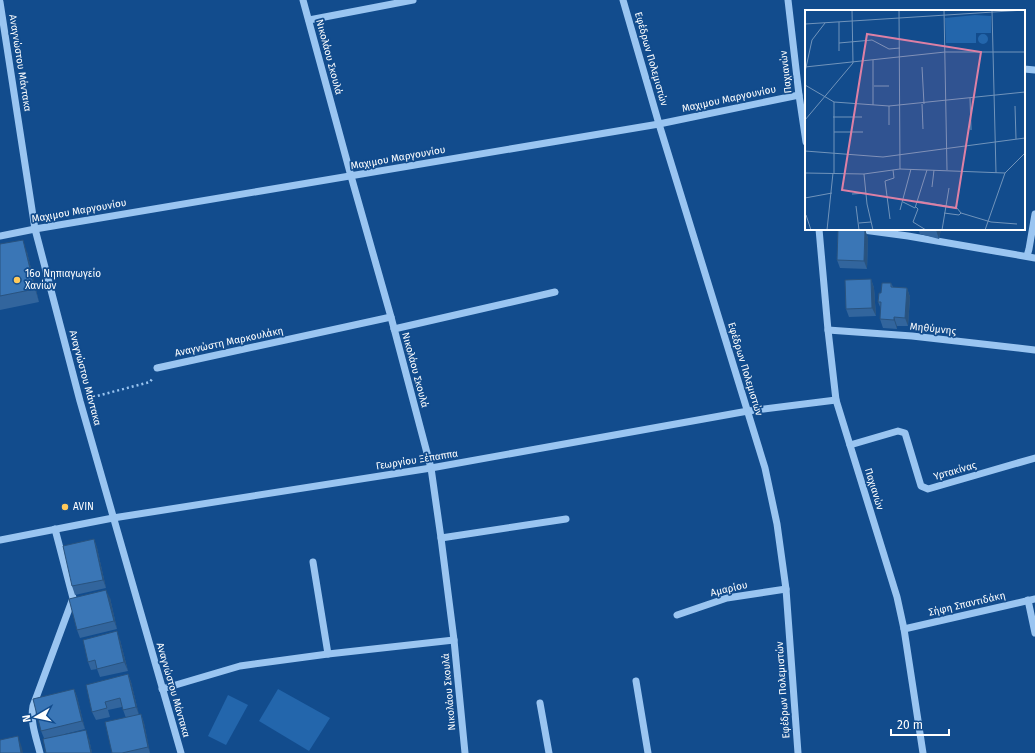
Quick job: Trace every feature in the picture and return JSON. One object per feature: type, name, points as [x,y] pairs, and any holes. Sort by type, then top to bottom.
[{"type":"street","name":"Νικολάου Σκουλά","points":[[303,0],[391,317],[431,468],[442,538],[465,753]]},
{"type":"street","points":[[308,20],[413,0]]},
{"type":"street","name":"Εφέδρων Πολεμιστών","points":[[623,0],[659,124],[765,468],[778,524],[786,588],[798,753]]},
{"type":"street","name":"Παχιανών","points":[[788,0],[805,135]]},
{"type":"street","name":"Αναγνώστου Μάντακα","points":[[0,2],[35,229],[80,401],[181,753]]},
{"type":"street","points":[[1025,69],[1035,70]]},
{"type":"street","name":"Μαχιμου Mαργουνίου","points":[[0,236],[659,124],[799,95]]},
{"type":"street","points":[[1027,256],[1035,214]]},
{"type":"street","name":"Παχιανών","points":[[819,230],[836,400],[897,597],[904,629],[923,753]]},
{"type":"street","points":[[863,230],[908,236],[1035,258]]},
{"type":"street","points":[[394,329],[555,292]]},
{"type":"street","name":"Αναγνώστη Μαρκουλάκη","points":[[157,368],[391,317]]},
{"type":"street","name":"Μηθύμνης","points":[[828,330],[912,336],[1035,350]]},
{"type":"street","name":"Γεωργίου Ξέπαππα","points":[[0,540],[113,518],[431,468],[748,411],[836,400]]},
{"type":"street","name":"Υρτακίνας","points":[[850,445],[898,431],[906,433],[921,486],[928,489],[1035,458]]},
{"type":"street","points":[[442,538],[566,519]]},
{"type":"street","points":[[40,753],[32,725],[31,714],[73,598],[55,529]]},
{"type":"street","points":[[313,562],[328,654]]},
{"type":"street","name":"Αμαρίου","points":[[677,615],[727,598],[786,588]]},
{"type":"street","points":[[1032,600],[1035,633]]},
{"type":"street","name":"Σήφη Σπαντιδάκη","points":[[904,629],[1032,600]]},
{"type":"street","points":[[162,689],[240,666],[328,654],[454,640]]},
{"type":"street","points":[[636,681],[648,753]]},
{"type":"street","points":[[540,703],[549,753]]},
{"type":"path","points":[[80,401],[150,382],[157,368]]},
{"type":"shaded area","points":[[278,689],[330,718],[309,751],[259,721]]},
{"type":"shaded area","points":[[228,695],[248,705],[226,745],[208,736]]},
{"type":"building","points":[[838,230],[865,230],[864,261],[837,260]]},
{"type":"building","name":"16ο Νηπιαγωγείο Χανίων","points":[[23,240],[35,289],[0,296],[0,244]]},
{"type":"building","points":[[871,279],[872,308],[846,309],[845,280]]},
{"type":"building","points":[[882,283],[891,283],[891,287],[907,288],[905,318],[894,317],[894,320],[880,319],[881,302],[878,302]]},
{"type":"building","points":[[94,539],[103,580],[72,586],[63,546]]},
{"type":"building","points":[[106,590],[114,621],[77,630],[69,599]]},
{"type":"building","points":[[117,631],[124,662],[97,669],[95,660],[88,662],[83,640]]},
{"type":"building","points":[[128,674],[136,707],[123,710],[120,698],[105,702],[107,708],[92,712],[86,685]]},
{"type":"building","points":[[74,689],[82,721],[41,731],[33,699]]},
{"type":"building","points":[[141,714],[148,747],[122,753],[112,753],[105,722]]},
{"type":"building","points":[[86,730],[91,753],[46,753],[43,739]]},
{"type":"building","points":[[18,736],[21,753],[0,753],[0,740]]},
{"type":"place","name":"16ο Νηπιαγωγείο Χανίων","points":[[17,280]]},
{"type":"place","name":"AVIN","points":[[65,507]]}]
